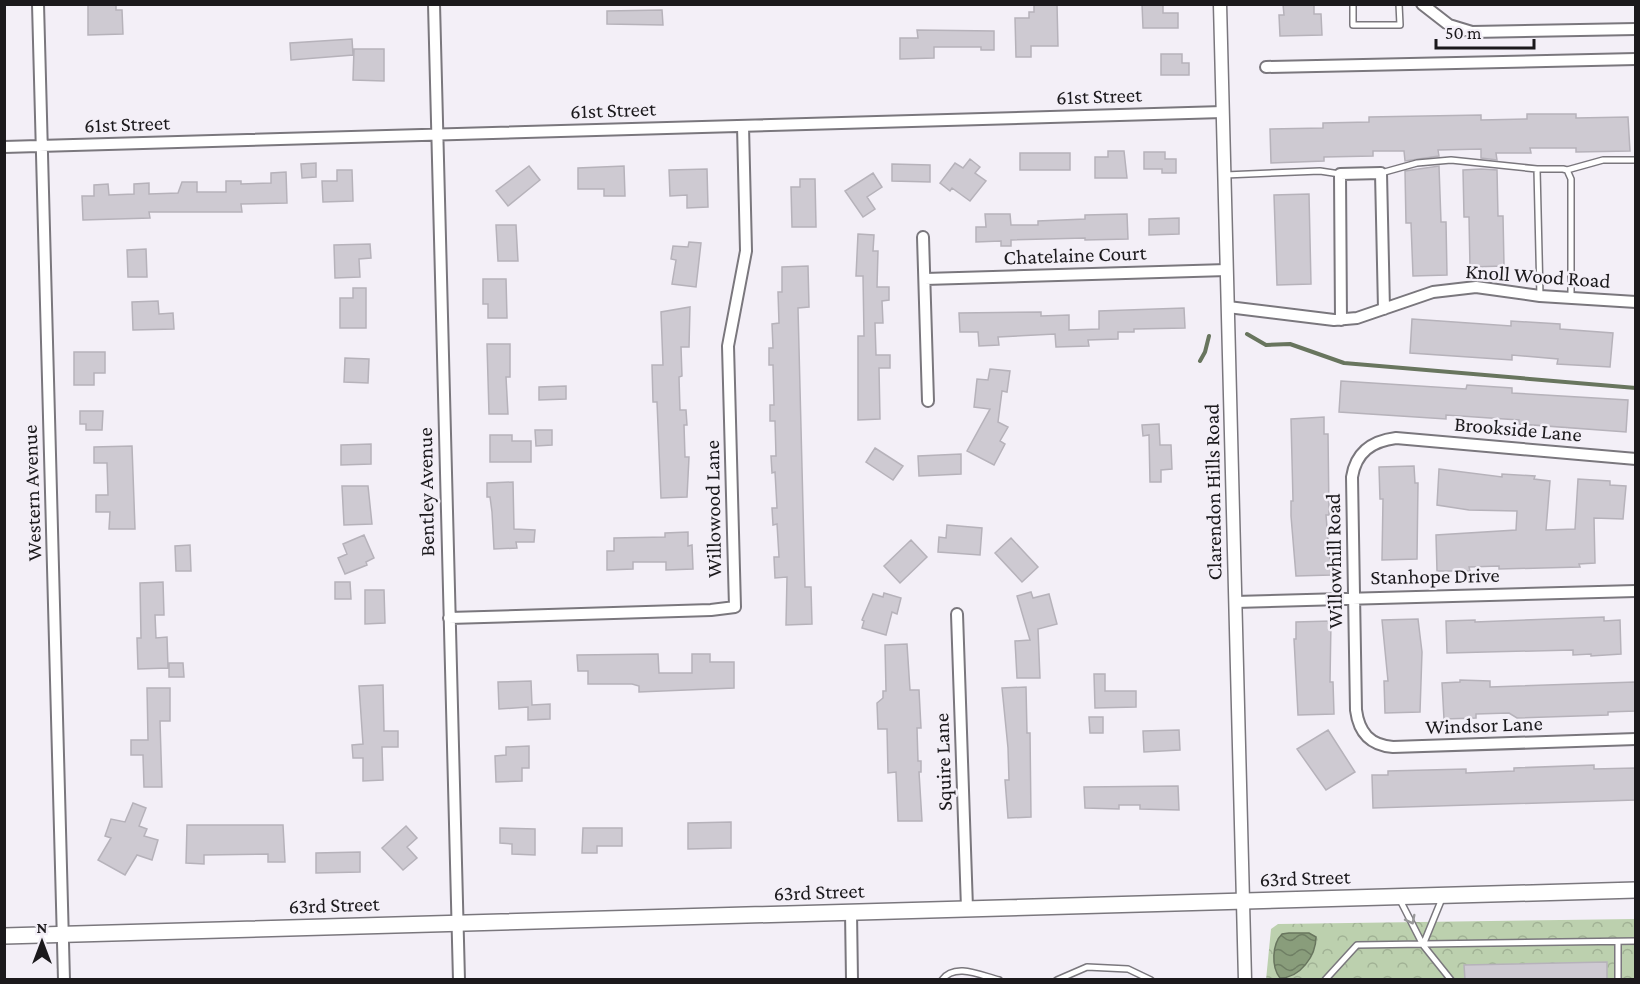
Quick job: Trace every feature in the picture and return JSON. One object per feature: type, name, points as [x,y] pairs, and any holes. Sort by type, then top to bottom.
[{"type":"main road","name":"63rd Street","points":[[4,936],[1635,890]]},
{"type":"street","name":"Western Avenue","points":[[38,4],[64,980]]},
{"type":"street","name":"Bentley Avenue","points":[[434,4],[459,980]]},
{"type":"street","name":"Clarendon Hills Road","points":[[1220,4],[1245,980]]},
{"type":"street","points":[[1429,6],[1449,25],[1472,32],[1635,28]]},
{"type":"street","points":[[1266,67],[1635,59]]},
{"type":"street","name":"61st Street","points":[[4,147],[1223,112]]},
{"type":"street","name":"Willowood Lane","points":[[449,618],[735,607],[728,345],[746,251],[743,126]]},
{"type":"street","points":[[1341,320],[1340,174],[1381,173],[1384,309]]},
{"type":"street","points":[[923,237],[928,401]]},
{"type":"street","name":"Chatelaine Court","points":[[925,279],[1227,270]]},
{"type":"street","name":"Knoll Wood Road","points":[[1228,307],[1341,320],[1357,318],[1412,298],[1454,289],[1498,288],[1540,296],[1635,302]]},
{"type":"street","name":"Brookside Lane","points":[[1396,438],[1635,459]]},
{"type":"street","name":"Willowhill Road","points":[[1356,710],[1353,471],[1358,458],[1366,448],[1377,442],[1396,438]]},
{"type":"street","name":"Stanhope Drive","points":[[1235,602],[1635,591]]},
{"type":"street","name":"Squire Lane","points":[[957,614],[968,908]]},
{"type":"street","name":"Windsor Lane","points":[[1356,710],[1361,730],[1373,742],[1387,747],[1635,739]]},
{"type":"street","points":[[851,912],[852,980]]},
{"type":"lane","points":[[1353,4],[1353,25],[1400,25],[1400,4]]},
{"type":"lane","points":[[1381,173],[1417,163],[1451,160],[1567,170],[1603,160],[1635,160]]},
{"type":"lane","points":[[1537,169],[1540,296]]},
{"type":"lane","points":[[1567,170],[1571,179],[1571,298]]},
{"type":"lane","points":[[1225,175],[1320,171],[1340,174]]},
{"type":"lane","points":[[1423,945],[1443,895]]},
{"type":"lane","points":[[1398,896],[1423,945],[1451,980]]},
{"type":"lane","points":[[1325,980],[1357,945],[1635,941]]},
{"type":"lane","points":[[1618,943],[1618,980]]},
{"type":"lane","points":[[1057,980],[1087,967],[1100,967],[1128,969],[1151,980]]},
{"type":"lane","points":[[942,980],[953,971],[963,970],[999,980]]},
{"type":"green space","points":[[1635,919],[1635,979],[1266,980],[1271,929],[1278,924]]},
{"type":"water","points":[[1309,933],[1316,937],[1315,944],[1306,965],[1294,974],[1280,978],[1274,962],[1276,944],[1282,934]]},
{"type":"building","points":[[88,4],[116,4],[116,10],[122,10],[123,34],[88,35]]},
{"type":"building","points":[[1034,4],[1057,4],[1058,46],[1031,46],[1031,57],[1016,57],[1015,18],[1029,18],[1029,12],[1034,12]]},
{"type":"building","points":[[1142,4],[1163,4],[1163,13],[1178,13],[1178,28],[1143,28]]},
{"type":"building","points":[[1283,4],[1314,4],[1314,14],[1321,14],[1322,35],[1280,36],[1279,15],[1284,15]]},
{"type":"building","points":[[662,10],[663,25],[607,24],[607,11]]},
{"type":"building","points":[[917,30],[994,31],[994,50],[981,50],[981,47],[934,47],[934,58],[900,59],[900,38],[918,38]]},
{"type":"building","points":[[352,39],[353,55],[291,60],[290,43]]},
{"type":"building","points":[[354,49],[384,49],[384,81],[353,80]]},
{"type":"building","points":[[1161,54],[1182,54],[1182,63],[1189,63],[1189,75],[1161,75]]},
{"type":"building","points":[[1527,114],[1576,114],[1576,118],[1628,117],[1630,151],[1576,152],[1576,148],[1530,148],[1531,153],[1496,153],[1497,160],[1481,158],[1481,149],[1438,150],[1439,156],[1405,161],[1404,151],[1373,151],[1373,156],[1324,157],[1324,161],[1271,163],[1270,129],[1323,128],[1323,123],[1369,122],[1369,117],[1481,115],[1481,120],[1527,119]]},
{"type":"building","points":[[1108,151],[1124,151],[1127,178],[1095,178],[1095,157],[1108,157]]},
{"type":"building","points":[[1144,152],[1165,152],[1165,159],[1176,159],[1176,173],[1162,173],[1162,169],[1144,169]]},
{"type":"building","points":[[1020,153],[1070,153],[1070,170],[1020,170]]},
{"type":"building","points":[[970,159],[980,167],[975,173],[986,181],[970,201],[952,188],[950,191],[940,183],[955,163],[963,168]]},
{"type":"building","points":[[316,163],[316,177],[302,178],[301,164]]},
{"type":"building","points":[[892,164],[930,165],[930,182],[892,181]]},
{"type":"building","points":[[529,166],[540,180],[508,206],[496,191]]},
{"type":"building","points":[[624,166],[625,196],[604,196],[604,189],[578,189],[578,168]]},
{"type":"building","points":[[1439,166],[1441,222],[1446,222],[1447,275],[1413,276],[1411,223],[1406,223],[1405,171]]},
{"type":"building","points":[[707,169],[708,207],[687,208],[687,195],[670,196],[669,170]]},
{"type":"building","points":[[337,170],[352,170],[353,201],[323,202],[322,181],[337,181]]},
{"type":"building","points":[[1463,170],[1497,170],[1498,216],[1503,216],[1504,266],[1470,267],[1469,217],[1464,217]]},
{"type":"building","points":[[286,172],[287,203],[241,204],[242,212],[149,212],[150,218],[83,220],[82,196],[94,196],[94,185],[108,184],[109,195],[134,194],[134,184],[149,183],[149,194],[178,193],[182,182],[197,182],[197,192],[226,192],[226,181],[241,181],[241,184],[271,183],[271,173]]},
{"type":"building","points":[[873,173],[882,187],[867,197],[875,209],[863,217],[845,191]]},
{"type":"building","points":[[800,179],[815,179],[816,227],[792,227],[791,187],[800,187]]},
{"type":"building","points":[[1309,194],[1311,284],[1277,285],[1274,195]]},
{"type":"building","points":[[985,214],[1010,214],[1011,225],[1038,225],[1038,221],[1085,219],[1085,215],[1127,214],[1128,239],[1011,240],[1011,246],[1001,246],[1001,241],[976,242],[976,227],[986,227]]},
{"type":"building","points":[[1179,218],[1179,234],[1149,235],[1149,219]]},
{"type":"building","points":[[496,225],[516,225],[518,261],[498,261]]},
{"type":"building","points":[[858,234],[874,235],[873,251],[878,251],[877,287],[889,287],[889,300],[882,301],[883,323],[875,323],[876,355],[890,355],[890,368],[879,368],[880,419],[858,420],[858,336],[864,336],[863,276],[856,276]]},
{"type":"building","points":[[689,242],[701,243],[696,287],[672,284],[676,260],[671,259],[673,246],[688,247]]},
{"type":"building","points":[[370,244],[371,258],[359,259],[360,277],[335,278],[334,245]]},
{"type":"building","points":[[146,249],[147,277],[128,277],[127,250]]},
{"type":"building","points":[[808,266],[809,307],[798,308],[805,587],[811,587],[812,624],[786,625],[787,577],[775,578],[774,557],[779,557],[777,524],[773,525],[772,508],[777,508],[775,472],[772,473],[771,456],[776,456],[775,421],[770,421],[770,405],[774,405],[773,365],[769,365],[769,348],[773,348],[772,324],[779,323],[778,292],[782,292],[782,267]]},
{"type":"building","points":[[483,279],[506,279],[507,318],[488,318],[488,304],[483,304]]},
{"type":"building","points":[[353,288],[366,288],[366,328],[340,328],[340,298],[353,298]]},
{"type":"building","points":[[158,301],[159,314],[173,313],[174,329],[133,330],[132,302]]},
{"type":"building","points":[[690,307],[689,347],[681,347],[682,376],[679,377],[680,410],[686,410],[687,425],[684,425],[685,457],[689,457],[687,497],[661,498],[657,402],[653,402],[652,365],[663,365],[661,312]]},
{"type":"building","points":[[1184,308],[1185,328],[1134,329],[1134,332],[1118,332],[1118,339],[1088,340],[1089,346],[1056,347],[1055,334],[998,337],[999,345],[979,346],[978,332],[960,332],[959,313],[1041,312],[1041,316],[1069,315],[1069,330],[1099,329],[1099,311]]},
{"type":"building","points":[[1412,319],[1511,326],[1511,321],[1560,324],[1560,329],[1613,333],[1610,367],[1557,364],[1558,359],[1512,355],[1512,360],[1410,353]]},
{"type":"building","points":[[487,344],[510,344],[510,377],[506,377],[508,414],[489,414]]},
{"type":"building","points":[[74,352],[105,352],[105,373],[94,373],[94,385],[74,385]]},
{"type":"building","points":[[345,358],[369,359],[368,383],[344,382]]},
{"type":"building","points":[[990,369],[1010,371],[1007,392],[1002,391],[998,422],[1008,427],[1000,441],[1005,444],[994,465],[967,451],[990,409],[974,407],[977,379],[988,380]]},
{"type":"building","points":[[1341,381],[1466,389],[1467,385],[1512,388],[1512,393],[1628,400],[1626,432],[1519,424],[1519,420],[1446,415],[1446,419],[1339,412]]},
{"type":"building","points":[[566,386],[566,399],[539,400],[539,387]]},
{"type":"building","points":[[80,411],[103,411],[102,430],[86,430],[86,424],[80,424]]},
{"type":"building","points":[[1324,417],[1324,434],[1328,434],[1329,515],[1326,515],[1331,575],[1296,576],[1291,516],[1291,501],[1293,501],[1291,419]]},
{"type":"building","points":[[1159,424],[1160,445],[1171,445],[1172,469],[1161,470],[1161,482],[1150,482],[1149,435],[1143,436],[1142,425]]},
{"type":"building","points":[[535,430],[552,430],[552,445],[536,446]]},
{"type":"building","points":[[490,435],[512,435],[512,441],[531,441],[531,462],[490,462]]},
{"type":"building","points":[[371,444],[371,464],[341,465],[341,445]]},
{"type":"building","points":[[132,446],[135,529],[109,529],[110,512],[96,512],[96,495],[108,495],[107,463],[94,463],[94,447]]},
{"type":"building","points":[[875,448],[903,466],[893,480],[866,462]]},
{"type":"building","points":[[961,454],[961,474],[919,476],[918,456]]},
{"type":"building","points":[[1414,466],[1415,483],[1418,483],[1417,559],[1382,560],[1383,499],[1380,499],[1379,467]]},
{"type":"building","points":[[1439,469],[1502,477],[1502,474],[1535,476],[1534,479],[1550,481],[1546,530],[1575,529],[1578,479],[1610,481],[1610,485],[1626,486],[1623,519],[1594,518],[1595,563],[1579,564],[1580,567],[1499,569],[1499,566],[1469,567],[1470,571],[1437,571],[1436,535],[1516,530],[1517,511],[1469,510],[1437,505]]},
{"type":"building","points":[[513,482],[514,529],[535,530],[534,542],[516,542],[517,548],[494,549],[492,512],[490,497],[487,497],[487,483]]},
{"type":"building","points":[[342,486],[368,486],[372,524],[344,525]]},
{"type":"building","points":[[947,525],[982,528],[980,555],[938,552],[939,537],[946,538]]},
{"type":"building","points":[[688,532],[688,546],[692,545],[693,569],[666,570],[666,562],[633,562],[633,569],[607,570],[607,551],[614,551],[614,538],[665,537],[665,533]]},
{"type":"building","points":[[364,535],[374,558],[366,562],[367,565],[345,574],[338,558],[347,554],[343,544]]},
{"type":"building","points":[[1011,538],[1038,567],[1022,582],[995,553]]},
{"type":"building","points":[[911,540],[927,557],[900,583],[884,566]]},
{"type":"building","points":[[190,545],[191,571],[176,571],[175,546]]},
{"type":"building","points":[[163,582],[164,615],[155,615],[156,638],[167,637],[168,668],[138,669],[137,638],[141,638],[140,583]]},
{"type":"building","points":[[335,582],[350,582],[351,599],[335,599]]},
{"type":"building","points":[[365,590],[384,590],[385,623],[365,624]]},
{"type":"building","points":[[1031,592],[1033,598],[1049,594],[1057,624],[1038,629],[1040,678],[1017,678],[1015,641],[1030,640],[1017,596]]},
{"type":"building","points":[[884,593],[901,598],[897,614],[892,612],[886,635],[862,628],[864,621],[862,620],[873,594],[883,597]]},
{"type":"building","points":[[1604,617],[1604,621],[1620,620],[1621,654],[1573,655],[1573,650],[1447,653],[1446,621]]},
{"type":"building","points":[[1418,619],[1422,652],[1420,712],[1385,713],[1384,681],[1388,681],[1382,620]]},
{"type":"building","points":[[1331,621],[1330,682],[1333,682],[1334,714],[1298,715],[1294,639],[1296,639],[1296,622]]},
{"type":"building","points":[[907,644],[910,690],[919,690],[921,728],[917,728],[918,761],[921,761],[921,772],[919,772],[922,821],[898,821],[896,772],[888,773],[887,729],[878,729],[877,703],[883,698],[883,691],[886,691],[885,645]]},
{"type":"building","points":[[658,654],[659,673],[692,673],[692,654],[710,654],[710,662],[734,662],[734,688],[639,692],[639,686],[632,684],[588,684],[588,671],[578,671],[577,655]]},
{"type":"building","points":[[169,663],[183,663],[184,677],[169,677]]},
{"type":"building","points":[[1094,674],[1105,674],[1105,691],[1136,691],[1136,707],[1095,708]]},
{"type":"building","points":[[1460,680],[1490,681],[1490,687],[1635,682],[1635,711],[1608,712],[1608,715],[1517,718],[1509,713],[1476,714],[1476,718],[1444,719],[1442,683],[1460,682]]},
{"type":"building","points":[[531,681],[532,705],[550,704],[550,719],[528,720],[528,707],[499,709],[498,682]]},
{"type":"building","points":[[383,685],[384,731],[398,731],[398,747],[382,747],[383,780],[363,781],[363,758],[353,758],[352,745],[363,744],[359,686]]},
{"type":"building","points":[[1026,687],[1027,733],[1030,733],[1031,817],[1008,818],[1005,780],[1009,780],[1008,748],[1002,688]]},
{"type":"building","points":[[147,688],[170,688],[170,721],[160,721],[162,787],[144,787],[143,755],[131,755],[131,740],[148,740]]},
{"type":"building","points":[[1089,717],[1103,717],[1103,733],[1090,733]]},
{"type":"building","points":[[1179,730],[1180,750],[1144,752],[1143,731]]},
{"type":"building","points":[[1328,730],[1355,772],[1326,790],[1297,749]]},
{"type":"building","points":[[529,746],[529,768],[522,768],[522,781],[496,782],[495,756],[506,755],[506,747]]},
{"type":"building","points":[[1594,765],[1594,769],[1635,768],[1635,800],[1373,808],[1372,775],[1388,775],[1388,771],[1466,769],[1466,773],[1514,771],[1514,768]]},
{"type":"building","points":[[1178,786],[1179,810],[1140,809],[1140,805],[1119,805],[1119,809],[1085,808],[1084,787]]},
{"type":"building","points":[[133,803],[146,808],[139,826],[147,829],[144,836],[158,840],[152,860],[137,855],[125,875],[98,860],[111,838],[105,836],[111,819],[125,822]]},
{"type":"building","points":[[731,822],[731,848],[688,849],[688,823]]},
{"type":"building","points":[[187,825],[283,825],[285,862],[268,862],[268,854],[204,855],[204,864],[186,863]]},
{"type":"building","points":[[406,826],[417,838],[407,847],[417,858],[403,870],[382,848]]},
{"type":"building","points":[[500,828],[535,829],[535,855],[512,854],[512,844],[500,843]]},
{"type":"building","points":[[583,828],[622,828],[622,846],[597,846],[597,853],[582,853]]},
{"type":"building","points":[[360,852],[360,872],[316,873],[316,853]]},
{"type":"building","points":[[1607,962],[1607,980],[1465,980],[1464,965]]},
{"type":"waterway","points":[[1247,334],[1266,345],[1290,344],[1344,363],[1636,388]]},
{"type":"waterway","points":[[1200,361],[1209,336]]}]
